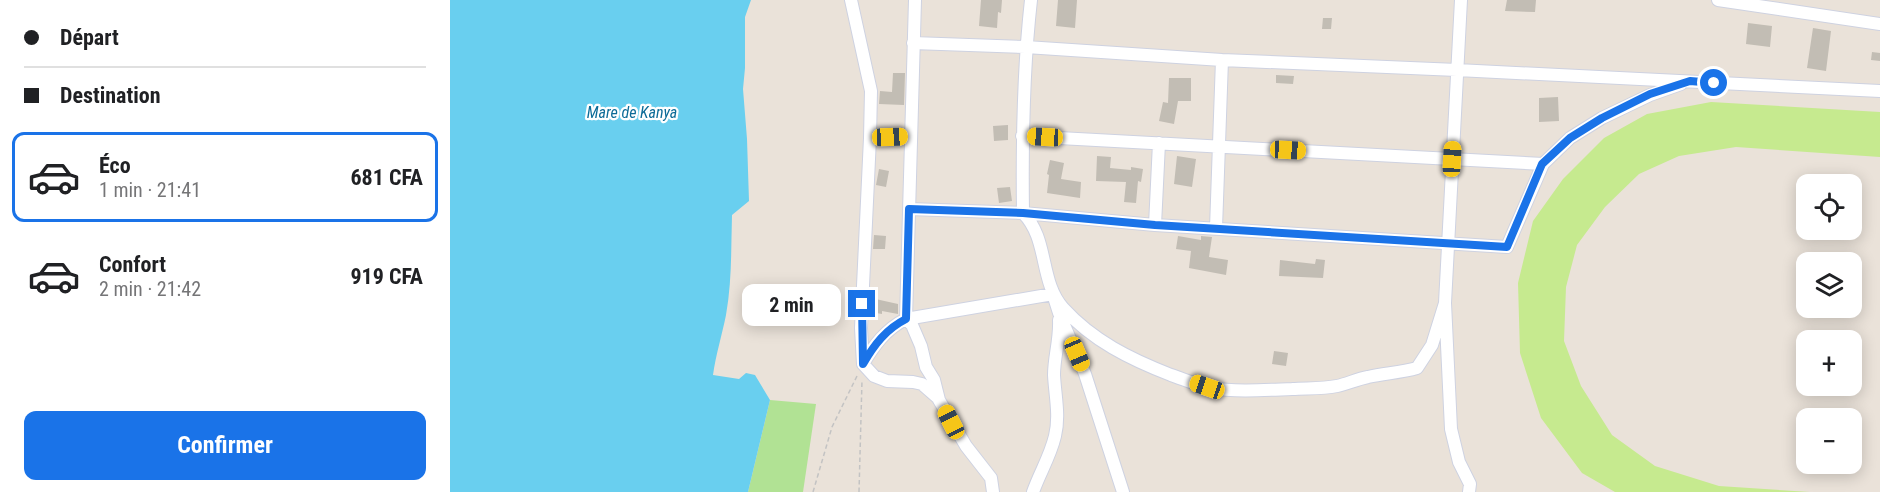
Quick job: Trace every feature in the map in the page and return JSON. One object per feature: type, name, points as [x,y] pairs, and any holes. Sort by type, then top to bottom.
[{"type":"street","points":[[851,0],[871,91],[861,328],[863,364],[874,376],[887,381],[922,384],[939,400],[966,446],[991,478],[993,492]]},
{"type":"street","points":[[915,0],[906,319],[912,325],[921,346],[926,367],[934,380],[939,400]]},
{"type":"street","points":[[1031,0],[1026,47],[1022,135],[1023,213],[1030,219],[1036,230],[1059,313],[1085,374],[1123,492]]},
{"type":"street","points":[[1461,0],[1445,303],[1451,429],[1459,462],[1472,489]]},
{"type":"street","points":[[1718,0],[1880,24]]},
{"type":"street","points":[[913,43],[1880,91]]},
{"type":"street","points":[[1216,228],[1222,60]]},
{"type":"street","points":[[909,209],[1023,213],[1155,225],[1507,247],[1542,164],[1570,138],[1602,118],[1650,94],[1690,81]]},
{"type":"street","points":[[1022,135],[1542,164]]},
{"type":"street","points":[[870,138],[911,137]]},
{"type":"street","points":[[1155,225],[1159,143]]},
{"type":"street","points":[[863,364],[876,343],[895,325],[906,319],[1053,294]]},
{"type":"street","points":[[1053,294],[1063,307],[1096,337],[1133,360],[1207,387],[1226,390],[1321,388],[1417,368],[1432,345],[1445,303]]},
{"type":"street","points":[[1033,492],[1047,463],[1056,433],[1054,374],[1060,335],[1059,313]]},
{"type":"path","points":[[813,492],[832,428],[863,364]]},
{"type":"path","points":[[859,492],[863,364]]},
{"type":"green space","points":[[1711,102],[1880,112],[1880,157],[1736,147],[1679,156],[1639,174],[1605,207],[1577,245],[1566,287],[1564,341],[1581,386],[1612,435],[1655,466],[1719,486],[1810,492],[1615,492],[1582,473],[1541,418],[1520,353],[1518,283],[1533,221],[1563,179],[1604,138],[1647,114]]},
{"type":"green space","points":[[770,400],[816,404],[803,492],[748,492]]},
{"type":"water","name":"Mare de Kanya","points":[[450,0],[751,0],[745,17],[743,89],[749,201],[732,215],[728,303],[713,375],[739,379],[746,373],[755,375],[770,400],[748,492],[450,492]]},
{"type":"building","points":[[981,0],[1002,0],[1001,13],[998,12],[997,28],[979,26]]},
{"type":"building","points":[[1058,0],[1077,0],[1075,28],[1056,26]]},
{"type":"building","points":[[1507,0],[1536,0],[1535,12],[1505,11]]},
{"type":"building","points":[[1323,18],[1332,18],[1331,29],[1322,29]]},
{"type":"building","points":[[1748,23],[1772,26],[1770,47],[1746,44]]},
{"type":"building","points":[[1813,28],[1831,31],[1826,71],[1807,68]]},
{"type":"building","points":[[1872,52],[1880,53],[1880,61],[1871,60]]},
{"type":"building","points":[[893,73],[905,73],[904,105],[879,104],[880,91],[892,92]]},
{"type":"building","points":[[1276,75],[1294,76],[1293,84],[1276,83]]},
{"type":"building","points":[[1169,78],[1191,78],[1191,101],[1178,101],[1174,124],[1159,121],[1163,102],[1168,103]]},
{"type":"building","points":[[1558,97],[1559,121],[1539,122],[1539,98]]},
{"type":"building","points":[[1008,125],[1008,140],[994,141],[993,126]]},
{"type":"building","points":[[1097,156],[1111,157],[1110,168],[1143,169],[1141,182],[1138,181],[1136,203],[1124,202],[1126,182],[1096,181]]},
{"type":"building","points":[[1177,156],[1196,159],[1192,187],[1174,184]]},
{"type":"building","points":[[1050,160],[1064,163],[1061,179],[1081,182],[1080,198],[1047,193]]},
{"type":"building","points":[[879,169],[889,171],[886,187],[876,185]]},
{"type":"building","points":[[1010,187],[1012,201],[999,203],[997,188]]},
{"type":"building","points":[[874,235],[886,236],[885,249],[873,249]]},
{"type":"building","points":[[1178,236],[1201,240],[1201,236],[1212,237],[1209,257],[1228,260],[1226,275],[1189,268],[1191,251],[1176,249]]},
{"type":"building","points":[[1316,259],[1325,260],[1323,278],[1279,276],[1280,260],[1315,264]]},
{"type":"building","points":[[871,298],[898,304],[898,314],[882,311],[882,314],[870,312]]},
{"type":"building","points":[[1274,351],[1288,353],[1286,366],[1272,364]]},
{"type":"route","points":[[862,304],[863,364],[876,343],[895,325],[906,319],[909,209],[1023,213],[1155,225],[1507,247],[1542,164],[1570,138],[1602,118],[1650,94],[1690,81],[1714,83]]}]
